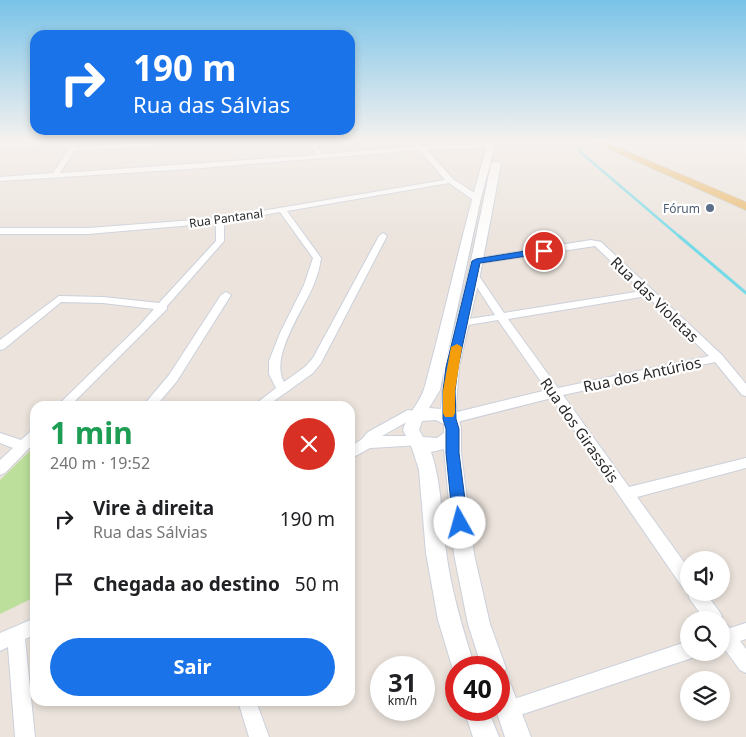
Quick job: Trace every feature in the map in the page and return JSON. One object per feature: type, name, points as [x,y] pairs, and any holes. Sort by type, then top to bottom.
[{"type":"main road","points":[[678,176],[746,206]]},
{"type":"main road","points":[[699,176],[746,196]]},
{"type":"street","points":[[0,179],[48,176]]},
{"type":"street","points":[[446,176],[476,198]]},
{"type":"street","points":[[460,656],[449,620],[436,553],[428,470],[420,446],[413,436],[412,425],[432,390],[476,198],[483,176]]},
{"type":"street","points":[[489,176],[475,268],[452,367],[448,406],[453,429],[451,437],[464,554],[480,624],[490,656]]},
{"type":"street","name":"Rua Pantanal","points":[[0,231],[88,231],[220,220],[450,181]]},
{"type":"street","points":[[282,210],[317,258],[315,268],[275,358],[274,371],[283,390]]},
{"type":"street","points":[[68,401],[163,307],[192,272],[218,245],[220,241],[220,220]]},
{"type":"street","points":[[266,401],[309,370],[324,350],[383,236]]},
{"type":"street","name":"Rua das Violetas","points":[[475,268],[577,245],[594,243],[600,246],[718,358],[746,392]]},
{"type":"street","name":"Rua dos Girassóis","points":[[475,268],[502,318],[680,570]]},
{"type":"street","points":[[462,323],[502,318],[647,292]]},
{"type":"street","points":[[153,401],[173,378],[226,295]]},
{"type":"street","points":[[0,346],[59,299],[102,300],[163,307]]},
{"type":"street","name":"Rua dos Antúrios","points":[[450,419],[554,392],[718,358]]},
{"type":"street","points":[[355,451],[367,443],[372,436],[408,415],[437,414],[450,419]]},
{"type":"street","points":[[367,443],[392,440],[434,446],[447,441],[451,437]]},
{"type":"street","points":[[0,438],[22,446]]},
{"type":"street","points":[[0,469],[30,439]]},
{"type":"street","points":[[626,494],[746,463]]},
{"type":"street","points":[[25,737],[8,639],[30,628]]},
{"type":"street","points":[[730,634],[746,631]]},
{"type":"street","points":[[730,644],[746,664]]},
{"type":"street","points":[[510,709],[680,653]]},
{"type":"street","points":[[249,706],[259,737]]},
{"type":"street","points":[[510,715],[518,737]]},
{"type":"street","points":[[480,721],[486,737]]},
{"type":"green space","points":[[30,451],[30,599],[0,614],[0,480]]},
{"type":"waterway","points":[[609,176],[680,237]]},
{"type":"waterway","points":[[679,236],[746,293]]},
{"type":"slow traffic","points":[[449,413],[449,391],[457,347]]},
{"type":"place","name":"Fórum","points":[[710,208]]},
{"type":"route","points":[[460,523],[452,453],[451,437],[453,429],[448,406],[452,367],[476,261],[544,251]]}]
